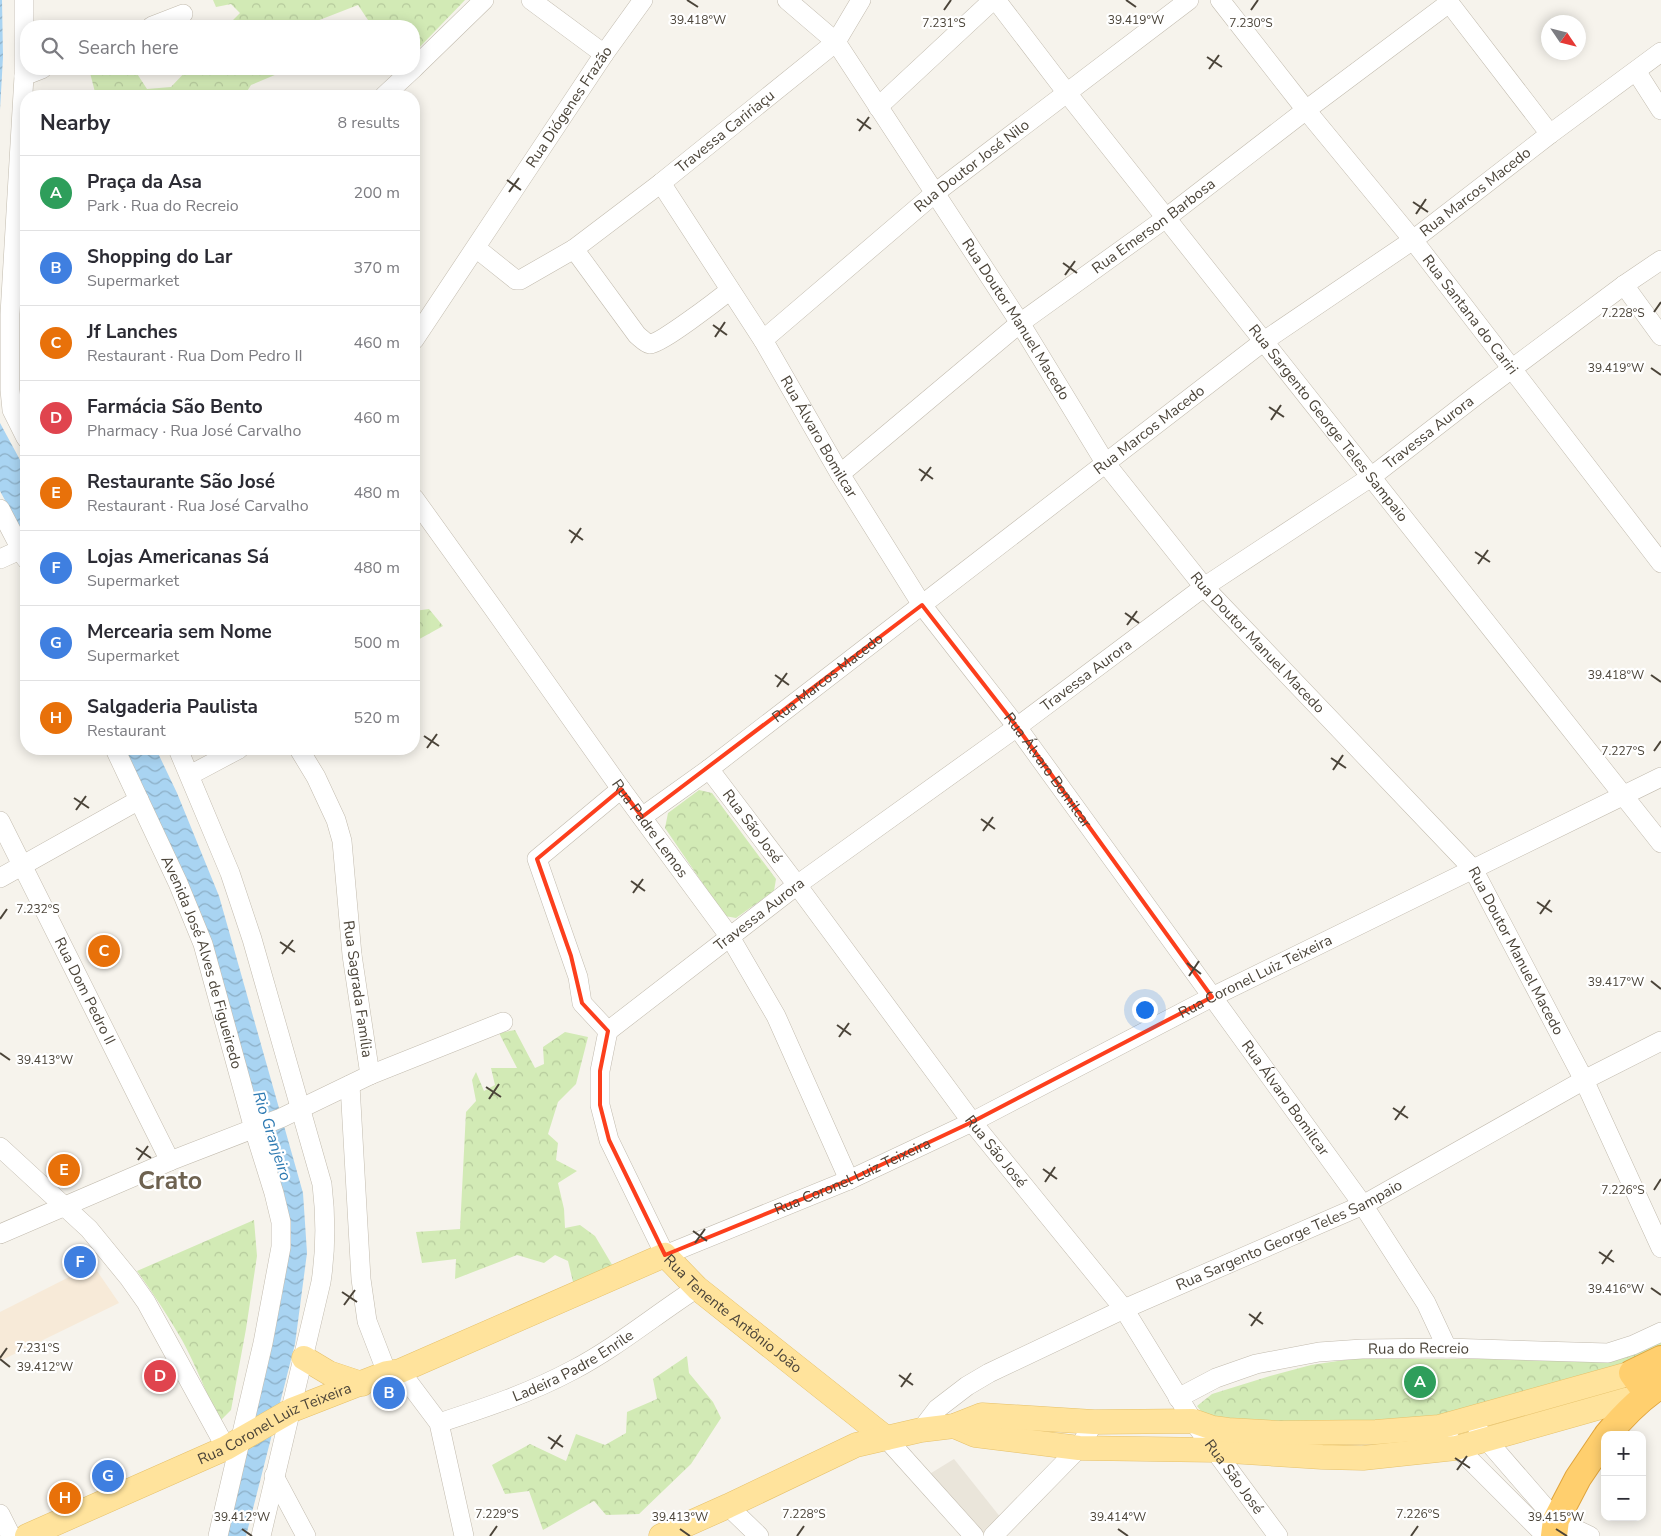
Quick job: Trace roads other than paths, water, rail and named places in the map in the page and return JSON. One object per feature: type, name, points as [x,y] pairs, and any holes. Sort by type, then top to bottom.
[{"type":"highway","points":[[1610,1431],[1654,1389],[1632,1373],[1661,1359]]},
{"type":"highway","points":[[1552,1531],[1578,1478],[1601,1444]]},
{"type":"main road","name":"Rua Tenente Antônio João","points":[[664,1255],[697,1288],[886,1438]]},
{"type":"main road","name":"Rua Coronel Luiz Teixeira","points":[[27,1536],[233,1444],[292,1410],[394,1372],[664,1255]]},
{"type":"main road","points":[[304,1358],[329,1373],[362,1384]]},
{"type":"main road","points":[[661,1536],[856,1446],[921,1430],[954,1426],[982,1415],[1094,1422],[1193,1421],[1214,1428],[1228,1430],[1278,1433],[1376,1432],[1439,1427],[1632,1373]]},
{"type":"main road","points":[[954,1426],[975,1435],[1079,1448],[1214,1450],[1356,1458],[1456,1448],[1654,1389]]},
{"type":"street","points":[[24,0],[24,20]]},
{"type":"street","points":[[420,61],[484,0]]},
{"type":"street","points":[[531,0],[604,54]]},
{"type":"street","name":"Rua Diógenes Frazão","points":[[420,331],[604,54],[643,0]]},
{"type":"street","name":"Rua Doutor Manuel Macedo","points":[[787,0],[836,42],[1020,323],[1106,464],[1204,587],[1473,868],[1584,1080],[1661,1248]]},
{"type":"street","name":"Travessa Caririaçu","points":[[476,248],[514,279],[520,280],[574,248],[660,183],[836,42],[861,0]]},
{"type":"street","points":[[878,107],[994,0]]},
{"type":"street","name":"Rua Sargento George Teles Sampaio","points":[[994,0],[1661,844]]},
{"type":"street","name":"Rua Doutor José Nilo","points":[[763,340],[935,193],[1189,0]]},
{"type":"street","name":"Rua Santana do Cariri","points":[[1220,0],[1306,110],[1414,240],[1512,369],[1658,552]]},
{"type":"street","points":[[1448,1],[1550,134]]},
{"type":"street","name":"Rua Emerson Barbosa","points":[[840,474],[1020,323],[1166,218],[1448,1]]},
{"type":"street","points":[[168,20],[183,14]]},
{"type":"street","name":"Rua Marcos Macedo","points":[[642,817],[709,769],[1264,341],[1414,240],[1550,134],[1661,52]]},
{"type":"street","points":[[1636,71],[1661,110]]},
{"type":"street","points":[[390,90],[406,75]]},
{"type":"street","points":[[24,76],[24,90]]},
{"type":"street","name":"Rua Álvaro Bomilcar","points":[[660,183],[763,340],[840,474],[922,605],[1017,727],[1363,1205],[1422,1296],[1447,1348]]},
{"type":"street","points":[[20,236],[10,314],[10,390],[12,410],[20,426]]},
{"type":"street","points":[[574,248],[637,335],[647,344],[657,342],[730,290]]},
{"type":"street","name":"Travessa Aurora","points":[[608,1031],[797,885],[1017,727],[1204,587],[1371,477],[1624,285],[1661,260]]},
{"type":"street","points":[[1624,285],[1661,336]]},
{"type":"street","name":"Rua Padre Lemos","points":[[420,506],[621,789],[730,937],[776,1016],[849,1180]]},
{"type":"street","points":[[0,509],[20,546]]},
{"type":"street","points":[[0,559],[20,555]]},
{"type":"street","name":"Avenida José Alves de Figueiredo","points":[[119,755],[178,883],[203,944],[281,1222],[281,1247],[263,1343],[233,1444],[218,1536]]},
{"type":"street","points":[[181,755],[230,873],[252,939],[322,1184],[325,1210],[325,1259],[292,1410],[260,1536]]},
{"type":"street","points":[[190,775],[228,755]]},
{"type":"street","name":"Rua Sagrada Família","points":[[0,1234],[170,1161],[254,1129],[370,1075],[352,955],[342,841],[336,820],[303,755]]},
{"type":"street","name":"Rua São José","points":[[709,769],[972,1122],[1124,1310],[1193,1421],[1278,1536]]},
{"type":"street","name":"Rua Coronel Luiz Teixeira","points":[[664,1255],[849,1180],[972,1122],[1212,997],[1661,776]]},
{"type":"street","points":[[608,1031],[582,1003],[578,977],[537,859],[621,789]]},
{"type":"street","points":[[0,878],[139,800]]},
{"type":"street","name":"Rua Dom Pedro II","points":[[0,821],[170,1161]]},
{"type":"street","points":[[370,1075],[503,1022]]},
{"type":"street","name":"Rua Tenente Antônio João","points":[[608,1031],[600,1071],[600,1105],[610,1140],[664,1255]]},
{"type":"street","name":"Rua Sargento George Teles Sampaio","points":[[921,1430],[937,1409],[967,1386],[1004,1366],[1124,1310],[1363,1205],[1584,1080],[1661,1041]]},
{"type":"street","points":[[350,1085],[362,1279],[368,1321],[394,1372],[439,1424],[464,1536]]},
{"type":"street","points":[[0,1148],[99,1240],[146,1302],[233,1444]]},
{"type":"street","name":"Ladeira Padre Enrile","points":[[439,1424],[523,1394],[574,1370],[607,1350],[697,1288]]},
{"type":"street","name":"Rua do Recreio","points":[[1178,1398],[1216,1378],[1256,1364],[1292,1357],[1362,1349],[1447,1348],[1608,1353],[1633,1345],[1661,1332]]},
{"type":"street","points":[[1469,1419],[1487,1440],[1552,1531]]},
{"type":"street","points":[[993,1536],[1079,1448],[1094,1422]]},
{"type":"street","points":[[1439,1427],[1456,1448],[1552,1531],[1590,1536]]},
{"type":"street","name":"Rua Tenente Antônio João","points":[[886,1438],[974,1536]]},
{"type":"street","points":[[274,1476],[306,1536]]},
{"type":"street","points":[[728,1506],[758,1536]]},
{"type":"street","points":[[0,1514],[11,1536]]},
{"type":"water","points":[[0,0],[2,0],[3,57],[0,110]]},
{"type":"water","points":[[0,423],[20,460],[20,528],[0,491]]},
{"type":"water","name":"Rio Granjeiro","points":[[128,755],[159,755],[177,793],[219,896],[303,1193],[307,1253],[295,1344],[246,1536],[227,1536],[282,1295],[289,1232],[285,1197],[263,1132],[195,905]]},
{"type":"place","name":"Jf Lanches","points":[[104,951]]},
{"type":"place","name":"Restaurante São José","points":[[64,1170]]},
{"type":"place","name":"Lojas Americanas Sá","points":[[80,1262]]},
{"type":"place","name":"Farmácia São Bento","points":[[160,1376]]},
{"type":"place","name":"Praça da Asa","points":[[1420,1382]]},
{"type":"place","name":"Shopping do Lar","points":[[389,1393]]},
{"type":"place","name":"Mercearia sem Nome","points":[[108,1476]]},
{"type":"place","name":"Salgaderia Paulista","points":[[65,1498]]},
{"type":"district","name":"Crato","points":[[170,1181]]}]
